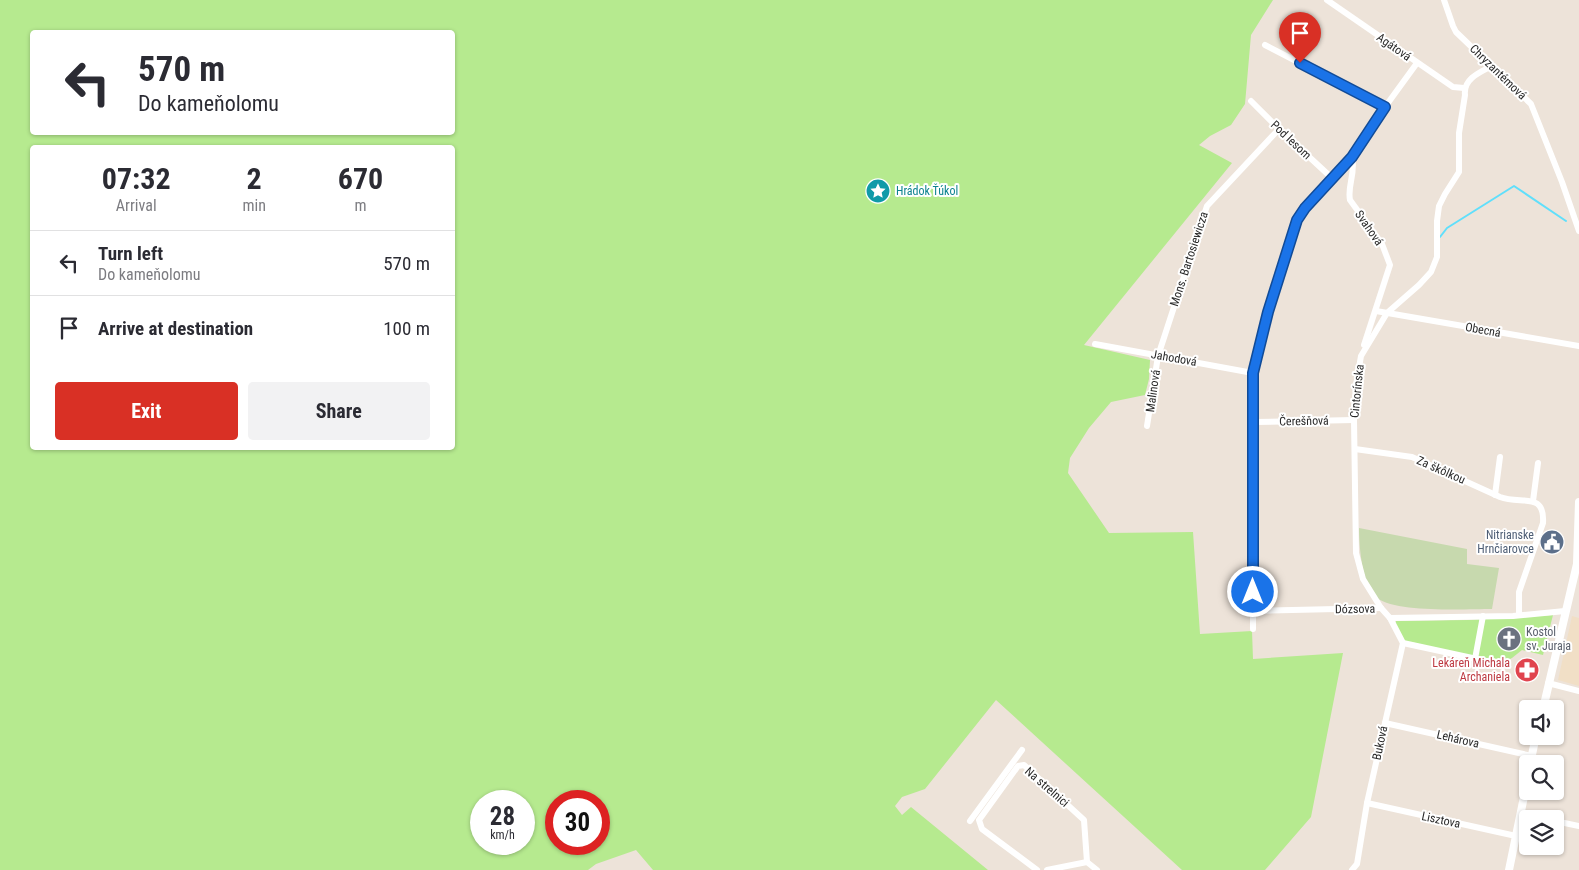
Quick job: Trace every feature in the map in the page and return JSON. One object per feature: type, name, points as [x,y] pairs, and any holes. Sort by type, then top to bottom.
[{"type":"street","name":"Agátová","points":[[1327,0],[1453,87],[1464,88]]},
{"type":"street","name":"Chryzantémová","points":[[1444,0],[1456,32],[1531,104],[1577,218],[1579,231]]},
{"type":"street","points":[[1266,45],[1385,107]]},
{"type":"street","points":[[1252,629],[1253,373],[1268,312],[1297,220],[1305,208],[1352,157],[1417,63]]},
{"type":"street","points":[[1464,88],[1465,84],[1472,77],[1492,66]]},
{"type":"street","name":"Cintorínska","points":[[1381,608],[1363,579],[1356,553],[1354,420],[1356,385],[1361,356],[1387,313],[1419,285],[1430,272],[1437,257],[1436,221],[1439,206],[1459,172],[1464,88]]},
{"type":"street","name":"Pod lesom","points":[[1251,101],[1278,129],[1333,179]]},
{"type":"street","name":"Mons. Bartosiewicza","points":[[1158,356],[1207,206],[1278,129]]},
{"type":"street","name":"Svahová","points":[[1352,157],[1354,164],[1349,193],[1350,200],[1382,244],[1390,265],[1361,356]]},
{"type":"street","name":"Obecná","points":[[1376,311],[1579,346]]},
{"type":"street","name":"Jahodová","points":[[1095,344],[1253,373]]},
{"type":"street","name":"Malinová","points":[[1147,426],[1158,356]]},
{"type":"street","name":"Čerešňová","points":[[1254,422],[1354,420]]},
{"type":"street","name":"Za škôlkou","points":[[1355,449],[1412,457],[1505,499],[1534,502]]},
{"type":"street","points":[[1495,495],[1500,457]]},
{"type":"street","points":[[1519,615],[1519,592],[1543,523],[1542,507],[1534,502],[1538,463]]},
{"type":"street","points":[[1545,700],[1576,564],[1579,502]]},
{"type":"street","name":"Dózsova","points":[[1253,611],[1381,608],[1390,618],[1519,615],[1565,611]]},
{"type":"street","points":[[1475,659],[1484,616]]},
{"type":"street","points":[[1390,618],[1403,643],[1500,664]]},
{"type":"street","name":"Buková","points":[[1352,870],[1357,864],[1367,803],[1403,643]]},
{"type":"street","points":[[1548,683],[1579,691]]},
{"type":"street","name":"Lehárova","points":[[1385,723],[1519,757]]},
{"type":"street","points":[[1006,777],[1022,750]]},
{"type":"street","name":"Na strelnici","points":[[1037,870],[982,829],[980,820],[987,804],[1006,777],[1018,766],[1024,765],[1084,820],[1087,862]]},
{"type":"street","name":"Lisztova","points":[[1367,803],[1516,836]]},
{"type":"street","points":[[970,821],[987,804]]},
{"type":"street","points":[[1510,870],[1519,820]]},
{"type":"street","points":[[1564,823],[1579,826]]},
{"type":"street","points":[[1047,870],[1087,862],[1097,870]]},
{"type":"shaded area","points":[[1572,616],[1579,618],[1579,686],[1558,680]]},
{"type":"green space","points":[[0,0],[1273,0],[1251,35],[1245,104],[1231,125],[1210,136],[1199,145],[1232,163],[1084,345],[1150,360],[1149,379],[1145,395],[1111,402],[1089,428],[1070,458],[1068,473],[1109,533],[1193,532],[1200,634],[1252,631],[1253,659],[1343,653],[1311,817],[1265,870],[1182,870],[996,700],[925,789],[902,797],[895,806],[902,815],[911,807],[988,870],[653,870],[636,850],[596,864],[588,870],[0,870]]},
{"type":"green space","points":[[1359,528],[1467,549],[1467,564],[1499,568],[1492,609],[1415,608],[1387,603],[1377,598],[1368,585],[1362,566]]},
{"type":"green space","points":[[1553,615],[1543,655],[1522,650],[1500,664],[1407,645],[1395,625],[1396,621],[1468,620]]},
{"type":"waterway","points":[[1440,237],[1447,228],[1514,186],[1566,221]]},
{"type":"place","name":"Hrádok Ťúkol","points":[[878,191]]},
{"type":"place","name":"Nitrianske Hrnčiarovce","points":[[1552,542]]},
{"type":"place","name":"Kostol sv. Juraja","points":[[1509,639]]},
{"type":"place","name":"Lekáreň Michala Archaniela","points":[[1527,670]]},
{"type":"route","points":[[1253,592],[1253,373],[1268,312],[1297,220],[1312,199],[1352,157],[1385,107],[1300,63]]}]
